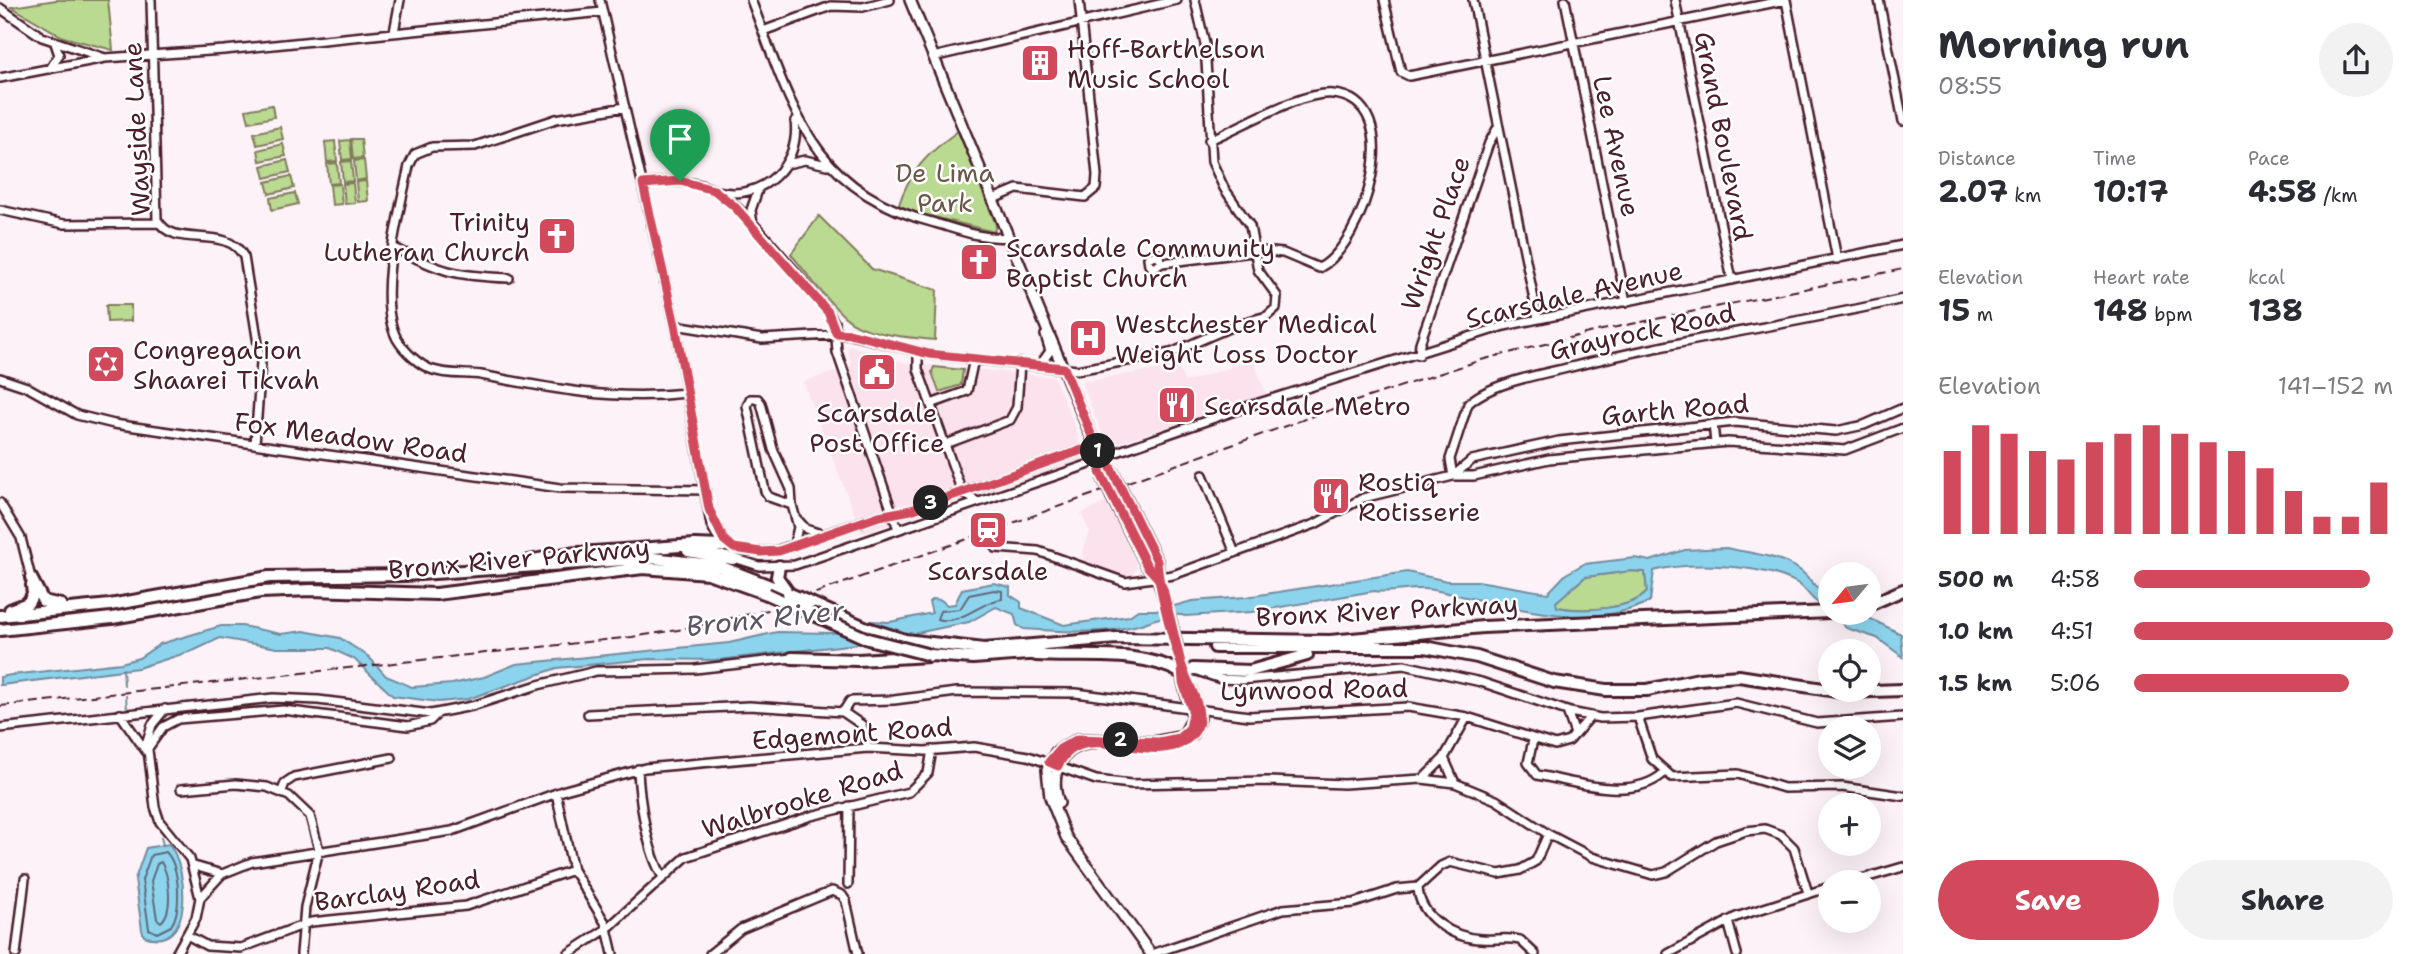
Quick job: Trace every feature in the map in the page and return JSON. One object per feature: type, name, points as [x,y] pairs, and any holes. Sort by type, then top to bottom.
[{"type":"highway","points":[[512,565],[554,555],[702,544],[721,546]]},
{"type":"highway","points":[[664,548],[733,554]]},
{"type":"highway","points":[[514,584],[540,574],[549,565],[577,554]]},
{"type":"highway","name":"Bronx River Parkway","points":[[0,614],[123,603],[269,577],[405,575],[512,565],[639,558],[679,559],[732,570],[785,590],[867,628],[933,652],[1124,638],[1330,641],[1475,627],[1818,613]]},
{"type":"highway","points":[[785,566],[777,577],[785,590]]},
{"type":"highway","name":"Bronx River Parkway","points":[[0,630],[99,620],[273,591],[419,595],[629,569],[669,568],[721,577],[767,594],[868,639],[973,659],[1133,645],[1305,649],[1399,645],[1439,649],[1480,658],[1553,682],[1606,691],[1647,690],[1739,676],[1843,692],[1903,690]]},
{"type":"highway","points":[[32,578],[40,599],[50,605],[123,603]]},
{"type":"highway","points":[[0,614],[19,609],[28,603],[33,594],[32,578]]},
{"type":"highway","points":[[1881,600],[1903,590]]},
{"type":"highway","points":[[1027,654],[1103,656],[1186,669],[1250,671],[1294,656],[1359,647]]},
{"type":"highway","points":[[792,658],[858,660],[933,652]]},
{"type":"main road","points":[[910,0],[1100,456],[1112,471],[1157,561],[1158,578],[1186,669],[1196,711],[1190,728],[1176,739],[1153,742],[1083,738],[1063,746],[1053,764],[1054,785],[1072,836],[1104,888],[1152,954]]},
{"type":"main road","points":[[1100,456],[1102,476],[1147,566],[1158,578]]},
{"type":"street","name":"Wayside Lane","points":[[151,0],[159,223],[184,236],[226,239],[237,246],[244,257],[261,362],[255,444]]},
{"type":"street","points":[[394,32],[400,0]]},
{"type":"street","points":[[600,0],[675,325],[711,525],[721,546],[755,566],[785,566],[1087,465],[1100,456]]},
{"type":"street","points":[[751,0],[794,111],[816,150],[831,166],[857,189],[896,211],[990,237],[1009,237]]},
{"type":"street","points":[[763,31],[831,6],[863,7],[890,0]]},
{"type":"street","points":[[993,199],[1017,189],[1085,197],[1096,188],[1097,175],[1079,0]]},
{"type":"street","points":[[933,57],[1175,0]]},
{"type":"street","points":[[675,325],[762,339],[853,334],[918,352],[1080,370],[1162,357],[1238,324],[1267,316],[1276,307],[1277,296],[1261,276],[1246,219],[1215,170],[1209,140],[1205,44],[1195,0]]},
{"type":"street","points":[[1384,0],[1401,72],[1409,76],[1786,0],[1837,259]]},
{"type":"street","points":[[1473,0],[1538,319]]},
{"type":"street","name":"Lee Avenue","points":[[1565,0],[1626,302]]},
{"type":"street","name":"Grand Boulevard","points":[[1675,0],[1732,280]]},
{"type":"street","points":[[1879,0],[1903,121]]},
{"type":"street","points":[[0,8],[27,28],[55,42],[105,58]]},
{"type":"street","points":[[0,78],[105,58],[603,12]]},
{"type":"street","points":[[50,69],[59,55],[55,42]]},
{"type":"street","points":[[1161,262],[1255,252],[1283,253],[1320,268],[1333,259],[1358,215],[1370,185],[1375,157],[1373,130],[1369,117],[1357,102],[1345,96],[1317,94],[1286,104],[1247,125],[1209,140]]},
{"type":"street","points":[[625,107],[556,119],[475,146],[432,147],[415,154],[409,166],[393,247],[389,296],[393,328],[402,346],[429,369],[559,391],[621,397],[687,393]]},
{"type":"street","points":[[787,164],[797,131],[794,111]]},
{"type":"street","name":"Wright Place","points":[[1419,355],[1420,343],[1480,168],[1498,127]]},
{"type":"street","points":[[643,184],[680,181],[736,194],[758,189],[787,164],[805,160],[831,166]]},
{"type":"street","points":[[753,226],[751,210],[758,189]]},
{"type":"street","points":[[714,190],[753,226],[828,312],[836,333],[836,350],[898,529]]},
{"type":"street","points":[[0,210],[64,223],[159,223]]},
{"type":"street","name":"Scarsdale Avenue","points":[[1100,456],[1321,383],[1504,327],[1903,245]]},
{"type":"street","points":[[393,247],[437,270],[463,276],[509,278]]},
{"type":"street","name":"Grayrock Road","points":[[1453,476],[1450,459],[1468,404],[1475,398],[1519,380],[1643,350],[1903,299]]},
{"type":"street","points":[[1040,365],[1050,351],[1044,324]]},
{"type":"street","points":[[918,352],[918,369],[946,444],[959,507]]},
{"type":"street","points":[[932,404],[967,391],[974,359]]},
{"type":"street","points":[[946,444],[999,427],[1010,420],[1017,407],[1020,363]]},
{"type":"street","name":"Fox Meadow Road","points":[[0,377],[27,387],[66,410],[92,420],[560,488],[706,489]]},
{"type":"street","points":[[792,505],[769,497],[765,491],[747,406],[750,399],[758,399],[761,403],[773,449],[791,489],[796,518],[794,545]]},
{"type":"street","name":"Garth Road","points":[[1453,476],[1472,460],[1537,444],[1713,424],[1754,423],[1836,431],[1859,427],[1903,408]]},
{"type":"street","points":[[1713,424],[1715,443]]},
{"type":"street","name":"Garth Road","points":[[996,548],[1038,551],[1119,582],[1158,578],[1315,524],[1363,498],[1453,476],[1474,476],[1539,460],[1715,443],[1751,441],[1838,450],[1859,446],[1903,428]]},
{"type":"street","points":[[1537,444],[1539,460]]},
{"type":"street","points":[[733,554],[782,549],[1082,450],[1100,456]]},
{"type":"street","points":[[1045,463],[1046,479]]},
{"type":"street","points":[[1203,475],[1235,553]]},
{"type":"street","points":[[958,493],[976,501]]},
{"type":"street","points":[[0,503],[21,538],[32,578]]},
{"type":"street","points":[[709,509],[733,554]]},
{"type":"street","points":[[796,518],[806,529],[825,534]]},
{"type":"street","points":[[782,549],[785,566]]},
{"type":"street","points":[[0,728],[283,698],[412,713],[438,713],[472,706],[564,677],[596,671],[695,669],[792,658]]},
{"type":"street","points":[[1186,669],[1213,677],[1242,680],[1413,666],[1504,688],[1567,711],[1591,716],[1638,717],[1744,704],[1817,723],[1903,717]]},
{"type":"street","name":"Lynwood Road","points":[[843,712],[850,701],[886,701],[969,692],[1090,694],[1196,711],[1249,716],[1408,707],[1467,717],[1533,740],[1559,745],[1575,734]]},
{"type":"street","points":[[588,714],[749,706],[843,712],[862,725],[868,748]]},
{"type":"street","points":[[165,709],[149,731],[146,751],[158,818],[194,866],[200,898]]},
{"type":"street","points":[[146,751],[163,727],[178,719],[283,710],[413,726],[432,720],[438,713]]},
{"type":"street","points":[[1567,711],[1575,734],[1591,716]]},
{"type":"street","points":[[120,715],[146,751]]},
{"type":"street","points":[[1422,779],[1444,758],[1467,717]]},
{"type":"street","points":[[1638,717],[1652,760],[1664,773],[1676,777],[1738,774],[1784,788],[1842,788],[1903,796]]},
{"type":"street","points":[[1533,740],[1528,763],[1537,775],[1600,786],[1635,788],[1652,783],[1664,773]]},
{"type":"street","name":"Edgemont Road","points":[[176,954],[197,918],[200,898],[222,874],[265,859],[452,831],[556,793],[638,769],[868,748],[932,750],[974,747],[1053,764],[1097,780],[1153,786],[1268,781],[1344,784],[1422,779],[1455,783],[1496,800],[1548,834],[1592,857],[1653,875],[1666,872],[1726,837],[1754,829],[1771,830],[1786,839],[1798,853],[1808,893]]},
{"type":"street","name":"Walbrooke Road","points":[[568,954],[608,928],[679,862],[702,850],[915,789],[930,770],[932,750]]},
{"type":"street","points":[[282,791],[285,783],[294,777],[392,758]]},
{"type":"street","points":[[1444,758],[1455,783]]},
{"type":"street","points":[[638,769],[643,810],[656,864],[663,877]]},
{"type":"street","points":[[180,789],[247,784],[282,791],[310,816],[319,850],[303,925],[301,954]]},
{"type":"street","points":[[556,793],[573,870],[608,928],[613,954]]},
{"type":"street","points":[[848,884],[849,806]]},
{"type":"street","points":[[1152,954],[1283,909],[1354,903],[1397,889],[1418,887],[1441,866],[1450,862],[1499,874],[1520,870],[1536,861],[1548,834]]},
{"type":"street","points":[[194,866],[222,874]]},
{"type":"street","points":[[1881,873],[1903,867]]},
{"type":"street","name":"Barclay Road","points":[[187,935],[219,951],[248,946],[303,925],[458,908],[573,870]]},
{"type":"street","points":[[16,954],[25,879]]},
{"type":"street","points":[[1418,887],[1419,899],[1427,913],[1448,929],[1478,939],[1520,940],[1535,954]]},
{"type":"street","points":[[1668,954],[1728,920],[1818,890]]},
{"type":"street","points":[[710,954],[741,929],[832,891],[842,895],[846,901],[858,954]]},
{"type":"street","points":[[1728,920],[1737,954]]},
{"type":"shaded area","points":[[852,346],[906,363],[1054,377],[1078,434],[1082,460],[862,533],[803,382],[852,366],[847,348]]},
{"type":"shaded area","points":[[1253,360],[1266,394],[1108,446],[1081,382],[1178,366],[1185,382]]},
{"type":"shaded area","points":[[1107,502],[1137,565],[1136,571],[1122,578],[1085,563],[1082,555],[1090,532],[1081,514]]},
{"type":"green space","points":[[56,0],[108,0],[113,50],[63,37],[12,7]]},
{"type":"green space","points":[[272,105],[274,117],[249,122],[246,110]]},
{"type":"green space","points":[[280,127],[283,139],[257,145],[254,133]]},
{"type":"green space","name":"De Lima Park","points":[[958,131],[996,225],[994,232],[898,208],[902,195],[921,164]]},
{"type":"green space","points":[[351,139],[361,139],[363,158],[353,159]]},
{"type":"green space","points":[[350,140],[352,159],[342,160],[340,141]]},
{"type":"green space","points":[[335,141],[337,161],[327,162],[325,142]]},
{"type":"green space","points":[[283,144],[286,156],[260,161],[258,150]]},
{"type":"green space","points":[[287,160],[290,172],[265,178],[262,166]]},
{"type":"green space","points":[[364,160],[366,179],[356,181],[354,161]]},
{"type":"green space","points":[[351,161],[353,181],[343,182],[341,162]]},
{"type":"green space","points":[[337,163],[339,183],[329,184],[327,164]]},
{"type":"green space","points":[[291,176],[294,188],[269,194],[266,182]]},
{"type":"green space","points":[[366,181],[368,201],[358,202],[356,182]]},
{"type":"green space","points":[[353,183],[355,203],[345,204],[343,184]]},
{"type":"green space","points":[[340,184],[342,204],[332,205],[330,185]]},
{"type":"green space","points":[[295,193],[298,204],[272,210],[270,198]]},
{"type":"green space","points":[[819,216],[872,269],[937,290],[935,340],[864,328],[845,317],[831,303],[791,254]]},
{"type":"green space","points":[[106,305],[131,305],[131,321],[107,322]]},
{"type":"green space","points":[[934,367],[963,370],[961,385],[939,392],[932,372]]},
{"type":"green space","points":[[1631,571],[1645,572],[1647,592],[1630,603],[1605,608],[1557,607],[1555,602],[1585,577]]},
{"type":"water","points":[[1726,548],[1765,556],[1801,571],[1818,589],[1818,603],[1797,583],[1766,572],[1727,566],[1687,566],[1654,571],[1650,601],[1625,611],[1599,615],[1543,613],[1418,589],[1374,591],[1252,612],[1173,615],[1120,629],[1093,631],[1024,629],[1017,625],[1014,614],[996,607],[969,622],[874,642],[718,660],[649,659],[557,668],[468,699],[439,702],[393,696],[354,659],[330,648],[277,648],[220,638],[195,650],[138,668],[0,685],[0,677],[11,675],[121,663],[139,658],[160,644],[221,626],[242,626],[281,634],[304,631],[340,638],[369,657],[386,676],[412,687],[452,684],[484,677],[516,664],[729,643],[777,632],[832,633],[871,621],[890,622],[932,613],[929,602],[932,599],[941,600],[947,605],[955,604],[962,589],[994,583],[1010,587],[1010,595],[1021,602],[1021,608],[1064,625],[1129,616],[1138,610],[1160,610],[1192,601],[1246,597],[1407,572],[1447,581],[1478,581],[1548,593],[1566,574],[1584,564],[1635,558],[1650,561],[1685,550]],"holes":[[[1631,571],[1645,572],[1647,592],[1630,603],[1605,608],[1557,607],[1556,602],[1585,577]]]},
{"type":"water","points":[[1881,624],[1901,634],[1903,657],[1881,639],[1843,625]]},
{"type":"water","points":[[169,844],[181,871],[183,906],[179,921],[172,933],[160,938],[144,936],[135,879],[146,848]]},
{"type":"waterway","points":[[123,669],[124,685]]},
{"type":"waterway","points":[[126,696],[127,709]]},
{"type":"waterway","points":[[161,837],[163,845]]},
{"type":"railway","points":[[0,706],[632,637],[768,610],[1350,403],[1481,360],[1597,331],[1903,269]]},
{"type":"place","name":"Hoff-Barthelson Music School","points":[[1040,63]]},
{"type":"place","name":"Trinity Lutheran Church","points":[[557,236]]},
{"type":"place","name":"Scarsdale Community Baptist Church","points":[[979,262]]},
{"type":"place","name":"Westchester Medical Weight Loss Doctor","points":[[1088,338]]},
{"type":"place","name":"Congregation Shaarei Tikvah","points":[[106,364]]},
{"type":"place","name":"Scarsdale Post Office","points":[[877,372]]},
{"type":"place","name":"Scarsdale Metro","points":[[1177,405]]},
{"type":"place","name":"Rostiq Rotisserie","points":[[1331,496]]},
{"type":"place","name":"Scarsdale","points":[[988,530]]},
{"type":"route","points":[[680,181],[643,184],[675,325],[709,509],[726,543],[740,550],[767,553],[776,551],[879,516],[911,510],[1082,450],[1100,456],[1100,472],[1147,566],[1158,578],[1163,589],[1182,667],[1183,682],[1193,713],[1193,722],[1179,738],[1167,741],[1091,737],[1078,739],[1060,749],[1049,762],[1058,766],[1065,754],[1086,743],[1161,748],[1179,744],[1187,739],[1198,725],[1199,712],[1182,667],[1158,578],[1157,561],[1110,466],[1100,456],[1064,368],[929,354],[853,334],[836,333],[834,321],[828,312],[734,206],[714,190],[680,181]]},
{"type":"water label","name":"Bronx River","points":[[765,618]]}]
